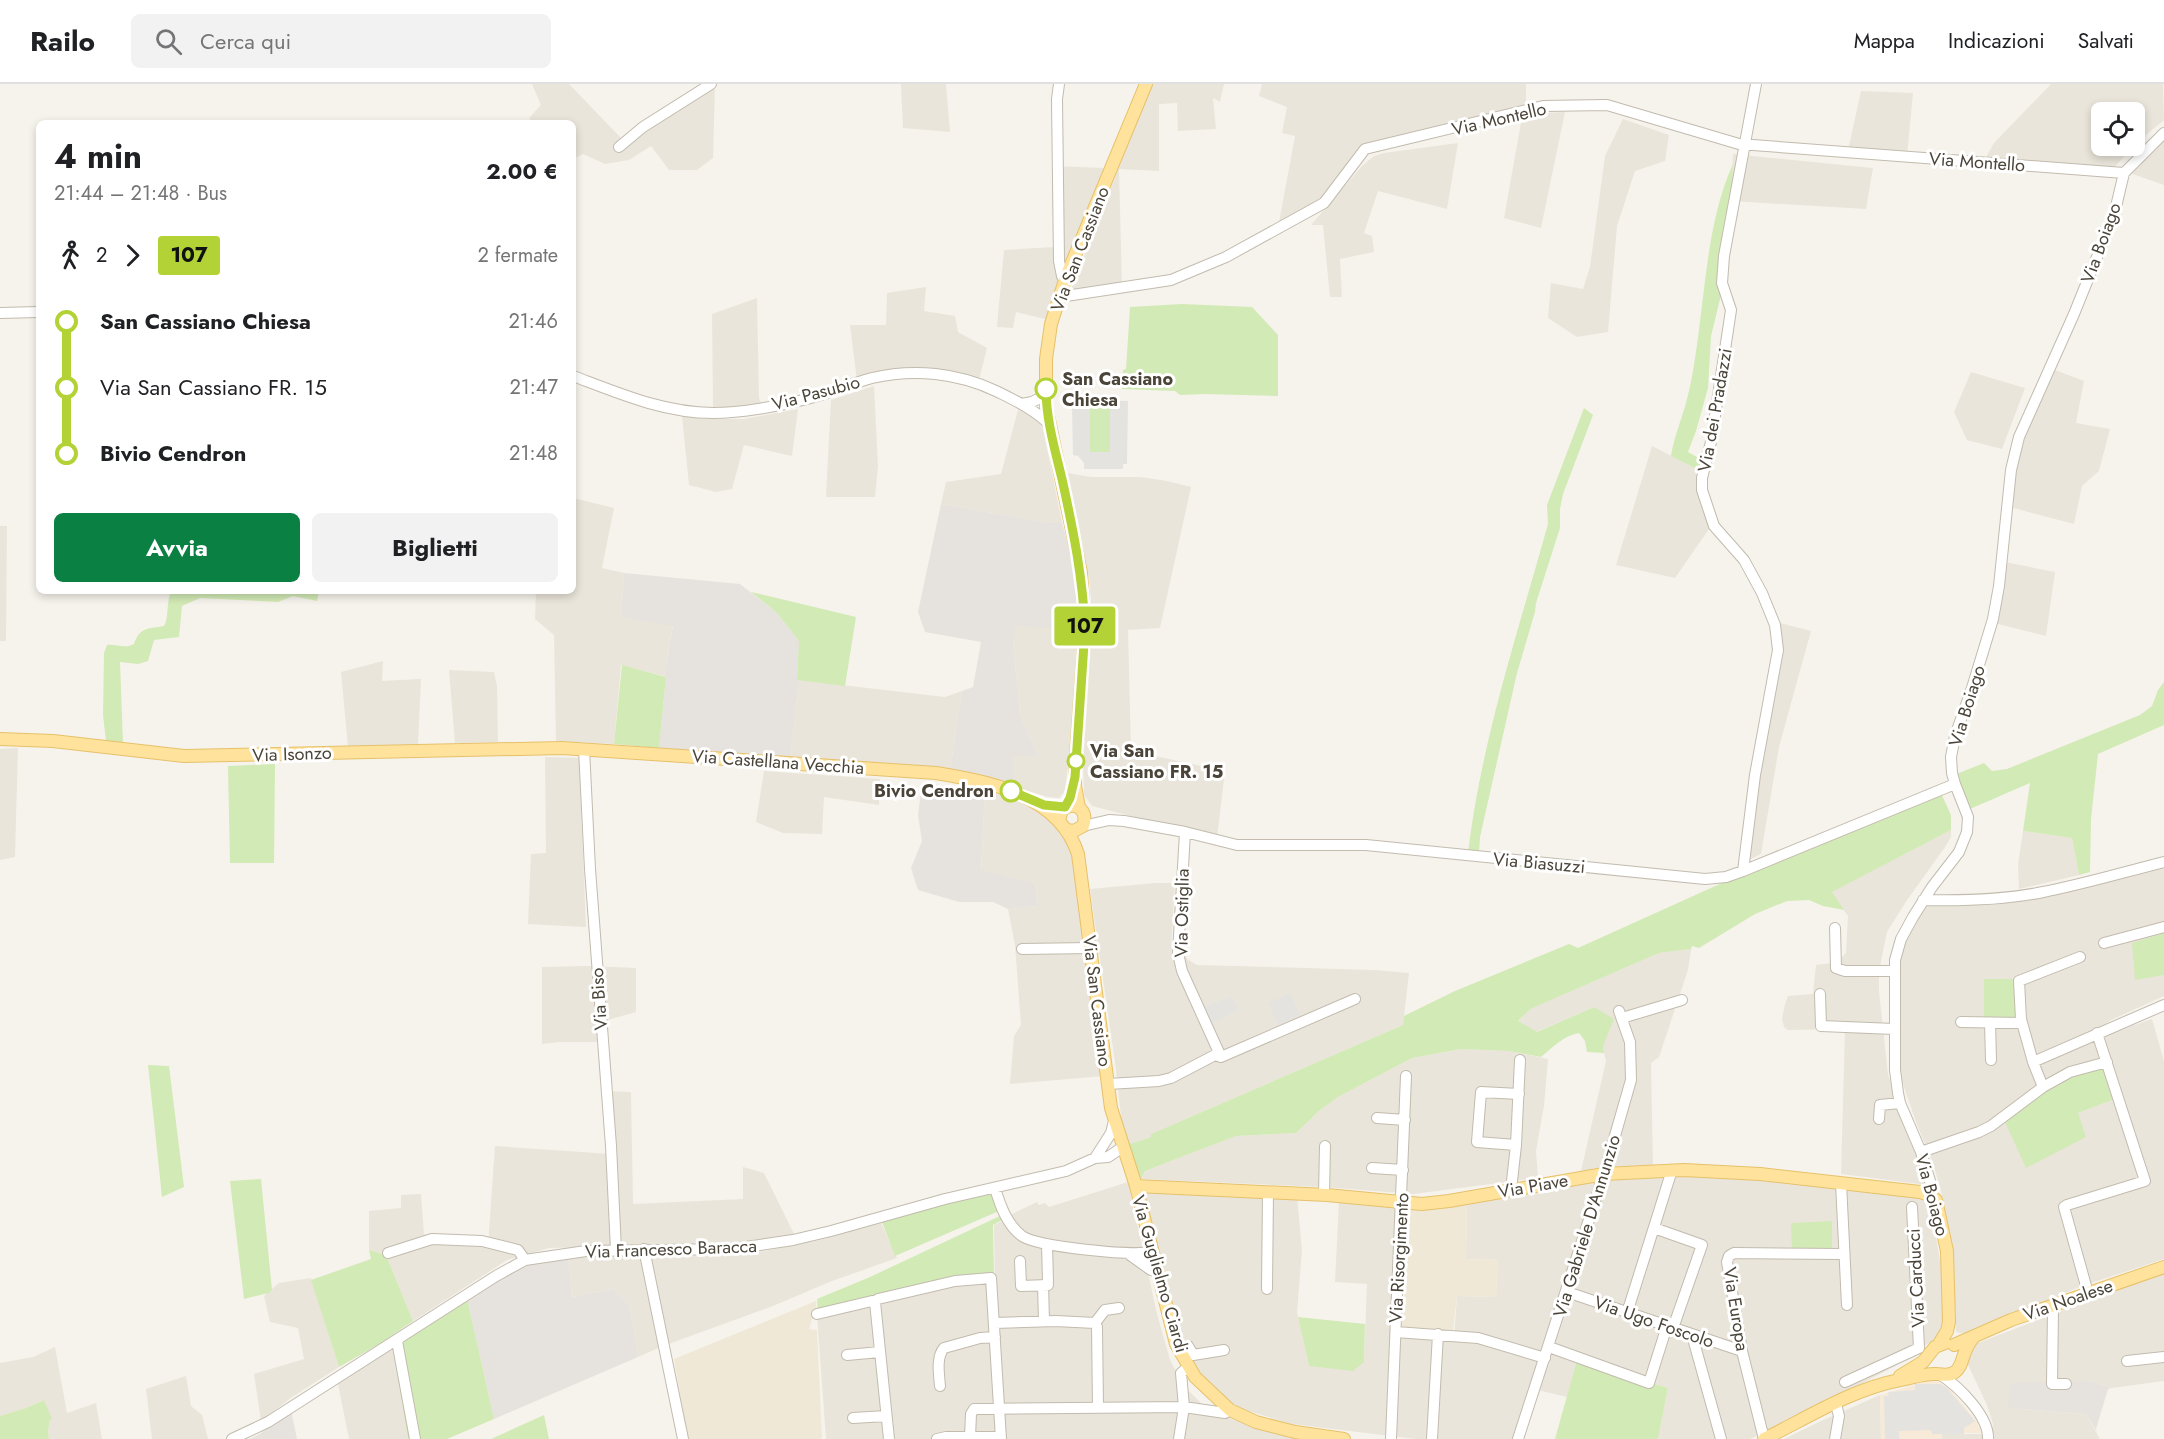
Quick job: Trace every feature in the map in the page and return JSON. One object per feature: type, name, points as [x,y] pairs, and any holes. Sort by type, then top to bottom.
[{"type":"main road","name":"Via San Cassiano","points":[[1065,807],[1071,795],[1075,777],[1085,629],[1081,573],[1050,425],[1046,395],[1048,342],[1066,277],[1146,84]]},
{"type":"main road","name":"Via Isonzo","points":[[0,739],[53,741],[184,756],[521,747],[584,749]]},
{"type":"main road","name":"Via Castellana Vecchia","points":[[584,749],[936,773],[988,784],[1040,804],[1065,807]]},
{"type":"main road","name":"Via San Cassiano","points":[[1075,777],[1081,809]]},
{"type":"main road","name":"Via Castellana Vecchia","points":[[1040,804],[1059,820]]},
{"type":"main road","points":[[1072,805],[1081,809],[1085,819],[1082,827],[1074,831],[1062,826],[1059,820],[1060,813],[1065,807],[1072,805]]},
{"type":"main road","name":"Via San Cassiano","points":[[1082,827],[1078,854],[1090,948],[1114,1121],[1123,1147]]},
{"type":"main road","name":"Via San Cassiano","points":[[1067,830],[1078,854]]},
{"type":"main road","name":"Via Guglielmo Ciardi","points":[[1123,1147],[1136,1186],[1178,1349],[1188,1366],[1210,1392],[1230,1410],[1256,1422],[1295,1432],[1344,1439]]},
{"type":"main road","name":"Via Piave","points":[[1136,1186],[1324,1195],[1422,1204],[1604,1174],[1672,1170],[1750,1174],[1930,1194]]},
{"type":"main road","name":"Via Boiago","points":[[1930,1194],[1936,1200],[1947,1251],[1958,1337]]},
{"type":"main road","name":"Via Noalese","points":[[1958,1337],[2164,1267]]},
{"type":"main road","name":"Via Boiago","points":[[1888,1382],[1920,1364],[1924,1352],[1939,1344],[1947,1331],[1958,1337]]},
{"type":"main road","points":[[1939,1344],[1958,1337]]},
{"type":"main road","points":[[1764,1439],[1888,1382],[1940,1374],[1950,1375],[1961,1363],[1965,1348],[1958,1337]]},
{"type":"main road","points":[[1958,1337],[1961,1363]]},
{"type":"main road","points":[[1924,1352],[1931,1366],[1940,1374]]},
{"type":"street","points":[[619,147],[643,127],[711,84]]},
{"type":"street","points":[[1059,84],[1057,99],[1059,261],[1062,276],[1066,277]]},
{"type":"street","name":"Via dei Pradazzi","points":[[1743,871],[1755,775],[1778,650],[1775,626],[1762,593],[1744,560],[1714,526],[1702,490],[1702,478],[1711,442],[1731,310],[1722,283],[1722,269],[1756,84]]},
{"type":"street","name":"Via Montello","points":[[1060,295],[1171,280],[1227,257],[1324,203],[1365,149],[1543,106],[1607,105],[1744,144],[2124,173]]},
{"type":"street","name":"Via Boiago","points":[[1930,1194],[1931,1184],[1921,1152],[1900,1102],[1896,1082],[1895,960],[1901,939],[1923,900],[1959,852],[1967,832],[1968,818],[1955,784],[1951,757],[1954,736],[1972,688],[1993,619],[1999,586],[2011,470],[2019,437],[2074,314],[2109,226],[2124,173],[2164,133]]},
{"type":"street","points":[[0,313],[36,312]]},
{"type":"street","name":"Via Pasubio","points":[[576,377],[648,404],[686,411],[714,413],[807,399],[871,378],[892,374],[950,375],[976,382],[1022,404],[1050,425]]},
{"type":"street","points":[[1022,404],[1046,395]]},
{"type":"street","name":"Via Biso","points":[[584,749],[616,1250]]},
{"type":"street","name":"Via Biasuzzi","points":[[1081,809],[1097,818],[1129,821],[1237,845],[1374,846],[1705,879],[1726,877],[1743,871],[1955,784]]},
{"type":"street","name":"Via Biasuzzi","points":[[1082,827],[1109,820]]},
{"type":"street","name":"Via Ostiglia","points":[[1185,832],[1178,953],[1182,971],[1221,1057]]},
{"type":"street","points":[[1923,900],[1968,900],[2022,896],[2164,862]]},
{"type":"street","points":[[2104,943],[2164,927]]},
{"type":"street","points":[[1835,928],[1836,968],[1845,971],[1894,971]]},
{"type":"street","points":[[1022,950],[1090,948]]},
{"type":"street","points":[[2043,1087],[2032,1062],[2022,1023],[2019,981],[2080,957]]},
{"type":"street","points":[[1820,994],[1821,1026],[1894,1029]]},
{"type":"street","points":[[1108,1084],[1159,1082],[1171,1078],[1215,1055],[1221,1057],[1355,999]]},
{"type":"street","name":"Via Gabriele D'Annunzio","points":[[1518,1439],[1567,1292],[1631,1080],[1630,1042],[1620,1014],[1682,1000]]},
{"type":"street","points":[[2032,1062],[2164,1005]]},
{"type":"street","points":[[1961,1022],[2022,1023]]},
{"type":"street","points":[[1990,1023],[1991,1060]]},
{"type":"street","points":[[2088,1293],[2064,1207],[2145,1181],[2097,1033]]},
{"type":"street","points":[[1511,1190],[1516,1145],[1520,1060]]},
{"type":"street","points":[[1921,1152],[1979,1132],[1991,1126],[2043,1087],[2070,1072],[2107,1062]]},
{"type":"street","name":"Via Risorgimento","points":[[1391,1439],[1406,1076]]},
{"type":"street","points":[[1516,1145],[1477,1142],[1481,1092],[1519,1094]]},
{"type":"street","points":[[1879,1119],[1880,1105],[1900,1102]]},
{"type":"street","points":[[1377,1118],[1405,1120]]},
{"type":"street","name":"Via Francesco Baracca","points":[[1106,1152],[1114,1121]]},
{"type":"street","points":[[1324,1195],[1325,1146]]},
{"type":"street","name":"Via Francesco Baracca","points":[[232,1439],[268,1422],[496,1276],[525,1260],[585,1251],[710,1250],[766,1245],[831,1231],[945,1199],[1066,1171],[1106,1152],[1123,1147]]},
{"type":"street","points":[[1106,1152],[1128,1165]]},
{"type":"street","points":[[1372,1168],[1403,1170]]},
{"type":"street","points":[[1627,1312],[1672,1170]]},
{"type":"street","points":[[1841,1183],[1847,1305]]},
{"type":"street","points":[[995,1188],[1006,1216],[1014,1228],[1026,1238],[1047,1244],[1130,1254],[1152,1252]]},
{"type":"street","points":[[1267,1289],[1268,1192]]},
{"type":"street","name":"Via Carducci","points":[[1912,1207],[1924,1352]]},
{"type":"street","points":[[1396,1332],[1478,1338],[1547,1352],[1649,1383],[1702,1245],[1654,1228]]},
{"type":"street","points":[[388,1253],[432,1239],[482,1240],[518,1250],[525,1260]]},
{"type":"street","points":[[1044,1321],[1047,1244]]},
{"type":"street","points":[[644,1249],[683,1439]]},
{"type":"street","points":[[1130,1254],[1150,1270],[1156,1270]]},
{"type":"street","name":"Via Europa","points":[[1764,1439],[1742,1351],[1727,1262],[1729,1256],[1734,1254],[1844,1254]]},
{"type":"street","points":[[1020,1261],[1021,1286],[1046,1284]]},
{"type":"street","points":[[817,1314],[875,1302],[878,1299],[955,1281],[991,1278],[997,1405],[1001,1438],[946,1437],[937,1439]]},
{"type":"street","name":"Via Ugo Foscolo","points":[[1567,1292],[1742,1351]]},
{"type":"street","points":[[875,1302],[889,1439]]},
{"type":"street","points":[[2051,1306],[2053,1310],[2052,1384],[2066,1384]]},
{"type":"street","points":[[1095,1323],[1105,1310],[1119,1308]]},
{"type":"street","points":[[994,1323],[1044,1321],[1095,1323]]},
{"type":"street","points":[[1095,1323],[1097,1327],[1098,1408]]},
{"type":"street","points":[[1432,1439],[1438,1334]]},
{"type":"street","points":[[1692,1335],[1721,1439]]},
{"type":"street","points":[[940,1386],[939,1358],[944,1348],[980,1338],[995,1337]]},
{"type":"street","points":[[397,1341],[415,1439]]},
{"type":"street","points":[[1178,1349],[1188,1346],[1193,1355],[1224,1350]]},
{"type":"street","points":[[847,1355],[880,1352]]},
{"type":"street","points":[[1845,1382],[1924,1352]]},
{"type":"street","points":[[2127,1361],[2164,1357]]},
{"type":"street","points":[[1961,1363],[1958,1380],[1961,1392]]},
{"type":"street","points":[[1179,1439],[1184,1407],[1180,1373],[1188,1366]]},
{"type":"street","points":[[1940,1374],[1961,1392],[1985,1422],[1988,1439]]},
{"type":"street","points":[[1835,1439],[1839,1416],[1836,1404]]},
{"type":"street","points":[[970,1437],[972,1410],[1184,1407],[1226,1413],[1230,1410]]},
{"type":"street","points":[[853,1418],[886,1416]]},
{"type":"shaded area","points":[[532,84],[569,84],[621,138],[642,121],[678,99],[715,84],[713,158],[697,170],[669,170],[651,146],[629,160],[605,164],[583,154],[576,158],[576,120],[531,120],[529,118],[541,105]]},
{"type":"shaded area","points":[[901,84],[946,84],[950,132],[903,128]]},
{"type":"shaded area","points":[[1152,84],[1224,84],[1220,102],[1213,98],[1216,129],[1178,131],[1177,103],[1159,104],[1159,171],[1119,169],[1122,287],[1068,297]]},
{"type":"shaded area","points":[[1262,84],[1526,84],[1526,106],[1462,132],[1370,147],[1305,216],[1277,233],[1295,136],[1282,133],[1287,107],[1259,96]]},
{"type":"shaded area","points":[[2051,84],[2163,84],[2164,120],[2145,136],[2145,102],[2091,102],[2091,156],[2124,156],[2113,169],[1981,166],[1994,143]]},
{"type":"shaded area","points":[[1861,91],[1913,93],[1907,156],[1847,155]]},
{"type":"shaded area","points":[[1565,112],[1541,228],[1504,218],[1522,117]]},
{"type":"shaded area","points":[[1623,119],[1669,135],[1665,161],[1635,171],[1617,226],[1608,332],[1577,337],[1548,318],[1551,283],[1583,289],[1590,267],[1605,156]]},
{"type":"shaded area","points":[[2164,135],[2164,185],[2127,172]]},
{"type":"shaded area","points":[[1458,143],[1447,209],[1378,191],[1364,233],[1372,236],[1374,252],[1340,259],[1342,297],[1330,297],[1323,225],[1311,225],[1362,166],[1374,156]]},
{"type":"shaded area","points":[[1733,154],[1873,168],[1866,209],[1731,201]]},
{"type":"shaded area","points":[[1052,166],[1106,168],[1049,320],[1016,312],[1013,328],[997,327],[1004,250],[1053,247]]},
{"type":"shaded area","points":[[926,287],[924,311],[955,316],[958,332],[987,348],[979,380],[952,373],[857,381],[850,325],[886,325],[887,293]]},
{"type":"shaded area","points":[[757,298],[759,398],[762,405],[713,409],[712,314]]},
{"type":"shaded area","points":[[2047,367],[2084,381],[2076,423],[2110,429],[2099,471],[2082,486],[2074,524],[2006,506],[2011,467]]},
{"type":"shaded area","points":[[1971,372],[2025,388],[2002,449],[1967,440],[1954,412]]},
{"type":"shaded area","points":[[874,386],[878,466],[875,497],[826,497],[831,400]]},
{"type":"shaded area","points":[[1079,400],[1128,401],[1127,464],[1123,464],[1123,469],[1084,469],[1084,463],[1078,456],[1073,455],[1072,408],[1079,408]],"holes":[[[1090,408],[1110,408],[1110,452],[1090,452]]]},
{"type":"shaded area","points":[[798,409],[792,456],[744,445],[732,489],[716,492],[689,485],[682,416],[705,419],[744,419]]},
{"type":"shaded area","points":[[1018,410],[1041,418],[1062,523],[941,504],[946,482],[1001,474]]},
{"type":"shaded area","points":[[1652,446],[1707,474],[1709,529],[1675,578],[1616,565]]},
{"type":"shaded area","points":[[1067,473],[1091,477],[1140,477],[1191,487],[1160,628],[1128,630],[1131,751],[1225,771],[1217,838],[1092,806],[1084,795],[1083,761],[1091,599],[1089,577],[1078,536]]},
{"type":"shaded area","points":[[576,499],[614,508],[602,568],[624,573],[621,617],[673,625],[664,676],[621,665],[614,744],[556,741],[554,635],[535,619],[536,594],[576,594]]},
{"type":"shaded area","points":[[941,504],[1062,523],[1072,559],[1079,600],[1078,630],[1016,626],[1013,645],[1020,714],[1038,757],[1013,755],[1013,787],[950,771],[962,691],[973,687],[981,642],[925,632],[918,612]]},
{"type":"shaded area","points":[[0,526],[7,526],[6,641],[0,641]]},
{"type":"shaded area","points":[[2000,561],[2055,572],[2046,636],[1990,622]]},
{"type":"shaded area","points":[[624,573],[740,584],[776,612],[799,641],[797,679],[799,680],[790,757],[659,748],[666,677],[664,676],[673,626],[621,617]]},
{"type":"shaded area","points":[[1772,621],[1811,631],[1779,747],[1761,854],[1742,863],[1778,650]]},
{"type":"shaded area","points":[[1016,625],[1078,630],[1073,722],[1065,791],[1059,798],[1013,787],[1013,754],[1038,757],[1020,714],[1013,645]]},
{"type":"shaded area","points":[[383,661],[382,681],[421,679],[418,745],[348,747],[341,672]]},
{"type":"shaded area","points":[[449,670],[494,672],[497,686],[498,742],[455,743]]},
{"type":"shaded area","points":[[799,680],[945,697],[962,691],[950,771],[908,765],[790,757]]},
{"type":"shaded area","points":[[18,748],[15,857],[0,860],[0,749]]},
{"type":"shaded area","points":[[545,757],[579,758],[586,927],[528,924],[531,854],[546,853]]},
{"type":"shaded area","points":[[764,771],[880,779],[879,805],[824,797],[822,834],[783,833],[756,822]]},
{"type":"shaded area","points":[[922,783],[985,790],[981,870],[1035,883],[1038,906],[1008,909],[993,902],[959,902],[918,890],[911,868],[922,841],[918,815]]},
{"type":"shaded area","points":[[985,790],[1018,799],[1046,815],[1066,837],[1075,863],[1104,1076],[1010,1084],[1014,1036],[1021,1025],[1015,945],[1008,909],[1038,906],[1035,883],[981,871]]},
{"type":"shaded area","points":[[1951,830],[1951,837],[1945,847],[1887,932],[1879,971],[1888,1075],[1927,1185],[1841,1174],[1845,1029],[1788,1030],[1784,1027],[1782,1019],[1785,1004],[1788,996],[1813,994],[1816,965],[1832,963],[1846,953],[1848,916],[1831,892]]},
{"type":"shaded area","points":[[2023,831],[2072,838],[2079,875],[2019,889],[2018,865]]},
{"type":"shaded area","points":[[2164,862],[2164,996],[2111,1020],[2099,1029],[2104,1036],[2152,1019],[2164,1061],[2164,1259],[2082,1286],[1965,1334],[1956,1332],[1954,1271],[1941,1190],[1899,1072],[1891,991],[1903,929],[1919,905],[1966,904]],"holes":[[[2104,1065],[2115,1099],[2078,1113]]]},
{"type":"shaded area","points":[[1175,883],[1171,948],[1182,947],[1187,959],[1197,965],[1409,973],[1403,1025],[1151,1134],[1151,1137],[1127,1145],[1123,1135],[1090,889]]},
{"type":"shaded area","points":[[1691,949],[1688,970],[1659,1057],[1651,1063],[1653,1165],[1604,1167],[1581,1171],[1606,1061],[1594,1007],[1536,1032],[1518,1022],[1529,1009],[1659,953]]},
{"type":"shaded area","points":[[542,967],[636,968],[636,1012],[597,1023],[597,1042],[542,1044]]},
{"type":"shaded area","points":[[1290,993],[1300,1015],[1278,1025],[1268,1003]]},
{"type":"shaded area","points":[[1232,996],[1238,1010],[1210,1024],[1204,1007]]},
{"type":"shaded area","points":[[1461,1049],[1509,1051],[1548,1059],[1544,1106],[1536,1151],[1538,1178],[1413,1194],[1324,1187],[1141,1179],[1145,1171],[1236,1136],[1296,1133],[1338,1097],[1412,1058]]},
{"type":"shaded area","points":[[606,1091],[631,1092],[633,1204],[743,1199],[743,1167],[764,1173],[795,1236],[733,1245],[549,1248],[507,1260],[413,1321],[386,1255],[369,1250],[369,1211],[401,1208],[401,1195],[421,1194],[424,1234],[488,1245],[495,1146],[610,1154]]},
{"type":"shaded area","points":[[1739,1176],[1929,1196],[1942,1272],[1942,1326],[1936,1338],[1897,1365],[1814,1409],[1750,1439],[1658,1439],[1668,1388],[1577,1361],[1567,1397],[1533,1389],[1516,1439],[1416,1439],[1292,1424],[1228,1405],[1181,1355],[1141,1189],[1297,1196],[1302,1250],[1297,1312],[1309,1366],[1364,1362],[1367,1284],[1335,1282],[1339,1201],[1402,1204],[1393,1334],[1454,1337],[1457,1296],[1496,1297],[1498,1260],[1466,1259],[1467,1202],[1605,1177]]},
{"type":"shaded area","points":[[1128,1182],[1157,1314],[1170,1360],[1184,1386],[1203,1405],[1223,1416],[1263,1430],[1308,1439],[826,1439],[817,1314],[954,1283],[995,1283],[994,1225],[1002,1221],[1021,1239],[1031,1235],[1015,1226],[1010,1215],[1037,1202],[1039,1205],[1045,1203],[1049,1207]]},
{"type":"shaded area","points":[[1467,1202],[1466,1259],[1498,1260],[1496,1297],[1457,1296],[1453,1330],[1402,1327],[1410,1209]]},
{"type":"shaded area","points":[[881,1223],[897,1258],[638,1357],[629,1305],[613,1289],[572,1297],[568,1257],[717,1256],[754,1253],[816,1241]]},
{"type":"shaded area","points":[[568,1257],[572,1297],[613,1289],[629,1305],[638,1357],[494,1419],[467,1298],[525,1264]]},
{"type":"shaded area","points":[[2164,1274],[2164,1381],[2112,1388],[2088,1381],[2009,1408],[2086,1414],[2100,1439],[1942,1439],[1942,1434],[1992,1434],[1993,1424],[1987,1405],[1967,1361],[1973,1345]]},
{"type":"shaded area","points":[[311,1278],[339,1367],[292,1397],[261,1421],[254,1374],[304,1359],[298,1328],[270,1322],[264,1296],[279,1283]]},
{"type":"shaded area","points":[[816,1301],[817,1315],[812,1319],[809,1329],[817,1330],[822,1439],[688,1439],[674,1359]]},
{"type":"shaded area","points":[[55,1347],[67,1413],[96,1403],[102,1439],[49,1439],[50,1420],[44,1400],[0,1416],[0,1363],[33,1357]]},
{"type":"shaded area","points":[[393,1348],[408,1439],[349,1439],[337,1379]]},
{"type":"shaded area","points":[[186,1376],[191,1406],[202,1415],[208,1439],[152,1439],[146,1389]]},
{"type":"shaded area","points":[[1928,1381],[1938,1382],[1950,1389],[1978,1423],[1981,1433],[1942,1433],[1942,1439],[1881,1439],[1880,1395]]},
{"type":"shaded area","points":[[2088,1381],[2112,1388],[2108,1389],[2097,1432],[2086,1414],[2008,1408],[2011,1383]]},
{"type":"shaded area","points":[[1915,1384],[1940,1384],[1946,1387],[1975,1421],[1964,1428],[1964,1434],[1932,1434],[1931,1430],[1899,1431],[1899,1439],[1885,1439],[1884,1396],[1889,1396],[1888,1392],[1915,1390]]},
{"type":"shaded area","points":[[1880,1395],[1881,1439],[1784,1439],[1821,1421]]},
{"type":"shaded area","points":[[291,1410],[297,1439],[250,1439],[260,1434]]},
{"type":"green space","points":[[1733,164],[1731,201],[1738,202],[1738,215],[1730,236],[1721,295],[1711,336],[1708,388],[1688,452],[1704,461],[1710,469],[1707,474],[1671,456],[1692,375],[1712,234],[1724,186]]},
{"type":"green space","points":[[1182,304],[1252,307],[1278,335],[1278,396],[1180,395],[1175,391],[1122,389],[1123,370],[1126,369],[1130,307]]},
{"type":"green space","points":[[1090,408],[1110,408],[1110,452],[1090,452]]},
{"type":"green space","points":[[1584,408],[1593,415],[1563,494],[1560,528],[1517,673],[1480,837],[1479,854],[1468,853],[1491,729],[1548,524],[1547,505]]},
{"type":"green space","points":[[751,592],[856,617],[845,686],[797,680],[799,641],[776,612]]},
{"type":"green space","points":[[170,594],[318,594],[317,601],[293,596],[278,602],[200,598],[182,606],[179,637],[154,640],[148,661],[138,664],[120,662],[123,744],[106,741],[103,715],[104,653],[107,645],[134,644],[142,632],[164,626]]},
{"type":"green space","points":[[622,665],[666,677],[659,748],[614,744]]},
{"type":"green space","points":[[2164,682],[2164,725],[2098,754],[2091,819],[2090,872],[2079,875],[2072,838],[2023,831],[2030,783],[1963,812],[1949,777],[1984,763],[1992,771],[2007,769],[2140,715],[2152,706]]},
{"type":"green space","points":[[275,764],[274,863],[230,863],[228,766]]},
{"type":"green space","points":[[1940,791],[1951,815],[1951,830],[1832,892],[1844,910],[1823,906],[1809,900],[1787,901],[1755,914],[1699,948],[1692,946],[1691,949],[1659,953],[1530,1009],[1518,1021],[1537,1032],[1594,1007],[1614,1019],[1603,1046],[1604,1053],[1587,1052],[1585,1041],[1579,1033],[1563,1039],[1541,1057],[1509,1051],[1461,1049],[1412,1058],[1338,1097],[1296,1133],[1236,1136],[1145,1171],[1141,1179],[1138,1179],[1127,1145],[1151,1137],[1151,1134],[1403,1025],[1404,1016],[1455,991],[1569,944],[1578,948],[1722,883]]},
{"type":"green space","points":[[2164,933],[2164,975],[2135,980],[2132,943]]},
{"type":"green space","points":[[1984,979],[2018,979],[2020,1019],[1984,1017]]},
{"type":"green space","points":[[148,1065],[169,1066],[184,1187],[162,1197]]},
{"type":"green space","points":[[2105,1065],[2115,1099],[2078,1113],[2086,1137],[2026,1168],[2004,1120],[2041,1092],[2069,1077]]},
{"type":"green space","points":[[261,1179],[272,1290],[269,1293],[244,1299],[230,1181]]},
{"type":"green space","points":[[990,1193],[999,1211],[895,1256],[882,1222],[956,1200]]},
{"type":"green space","points":[[1002,1215],[1002,1220],[993,1225],[994,1277],[818,1312],[817,1299],[870,1277]]},
{"type":"green space","points":[[1832,1221],[1832,1250],[1792,1249],[1791,1223]]},
{"type":"green space","points":[[369,1250],[386,1255],[413,1321],[339,1367],[311,1280],[371,1259]]},
{"type":"green space","points":[[467,1298],[494,1419],[447,1439],[408,1439],[393,1348]]},
{"type":"green space","points":[[1298,1317],[1365,1324],[1364,1362],[1353,1371],[1309,1366]]},
{"type":"green space","points":[[1577,1360],[1668,1388],[1658,1439],[1555,1439]]},
{"type":"green space","points":[[44,1400],[52,1419],[48,1431],[49,1439],[0,1439],[0,1416]]},
{"type":"green space","points":[[544,1415],[549,1439],[491,1439]]},
{"type":"bus line","name":"107","points":[[1011,791],[1044,805],[1066,807],[1075,777],[1085,629],[1084,608],[1081,573],[1046,406],[1046,389]]},
{"type":"place","name":"San Cassiano Chiesa","points":[[1046,389]]},
{"type":"place","name":"Via San Cassiano FR. 15","points":[[1076,761]]},
{"type":"place","name":"Bivio Cendron","points":[[1011,791]]}]
